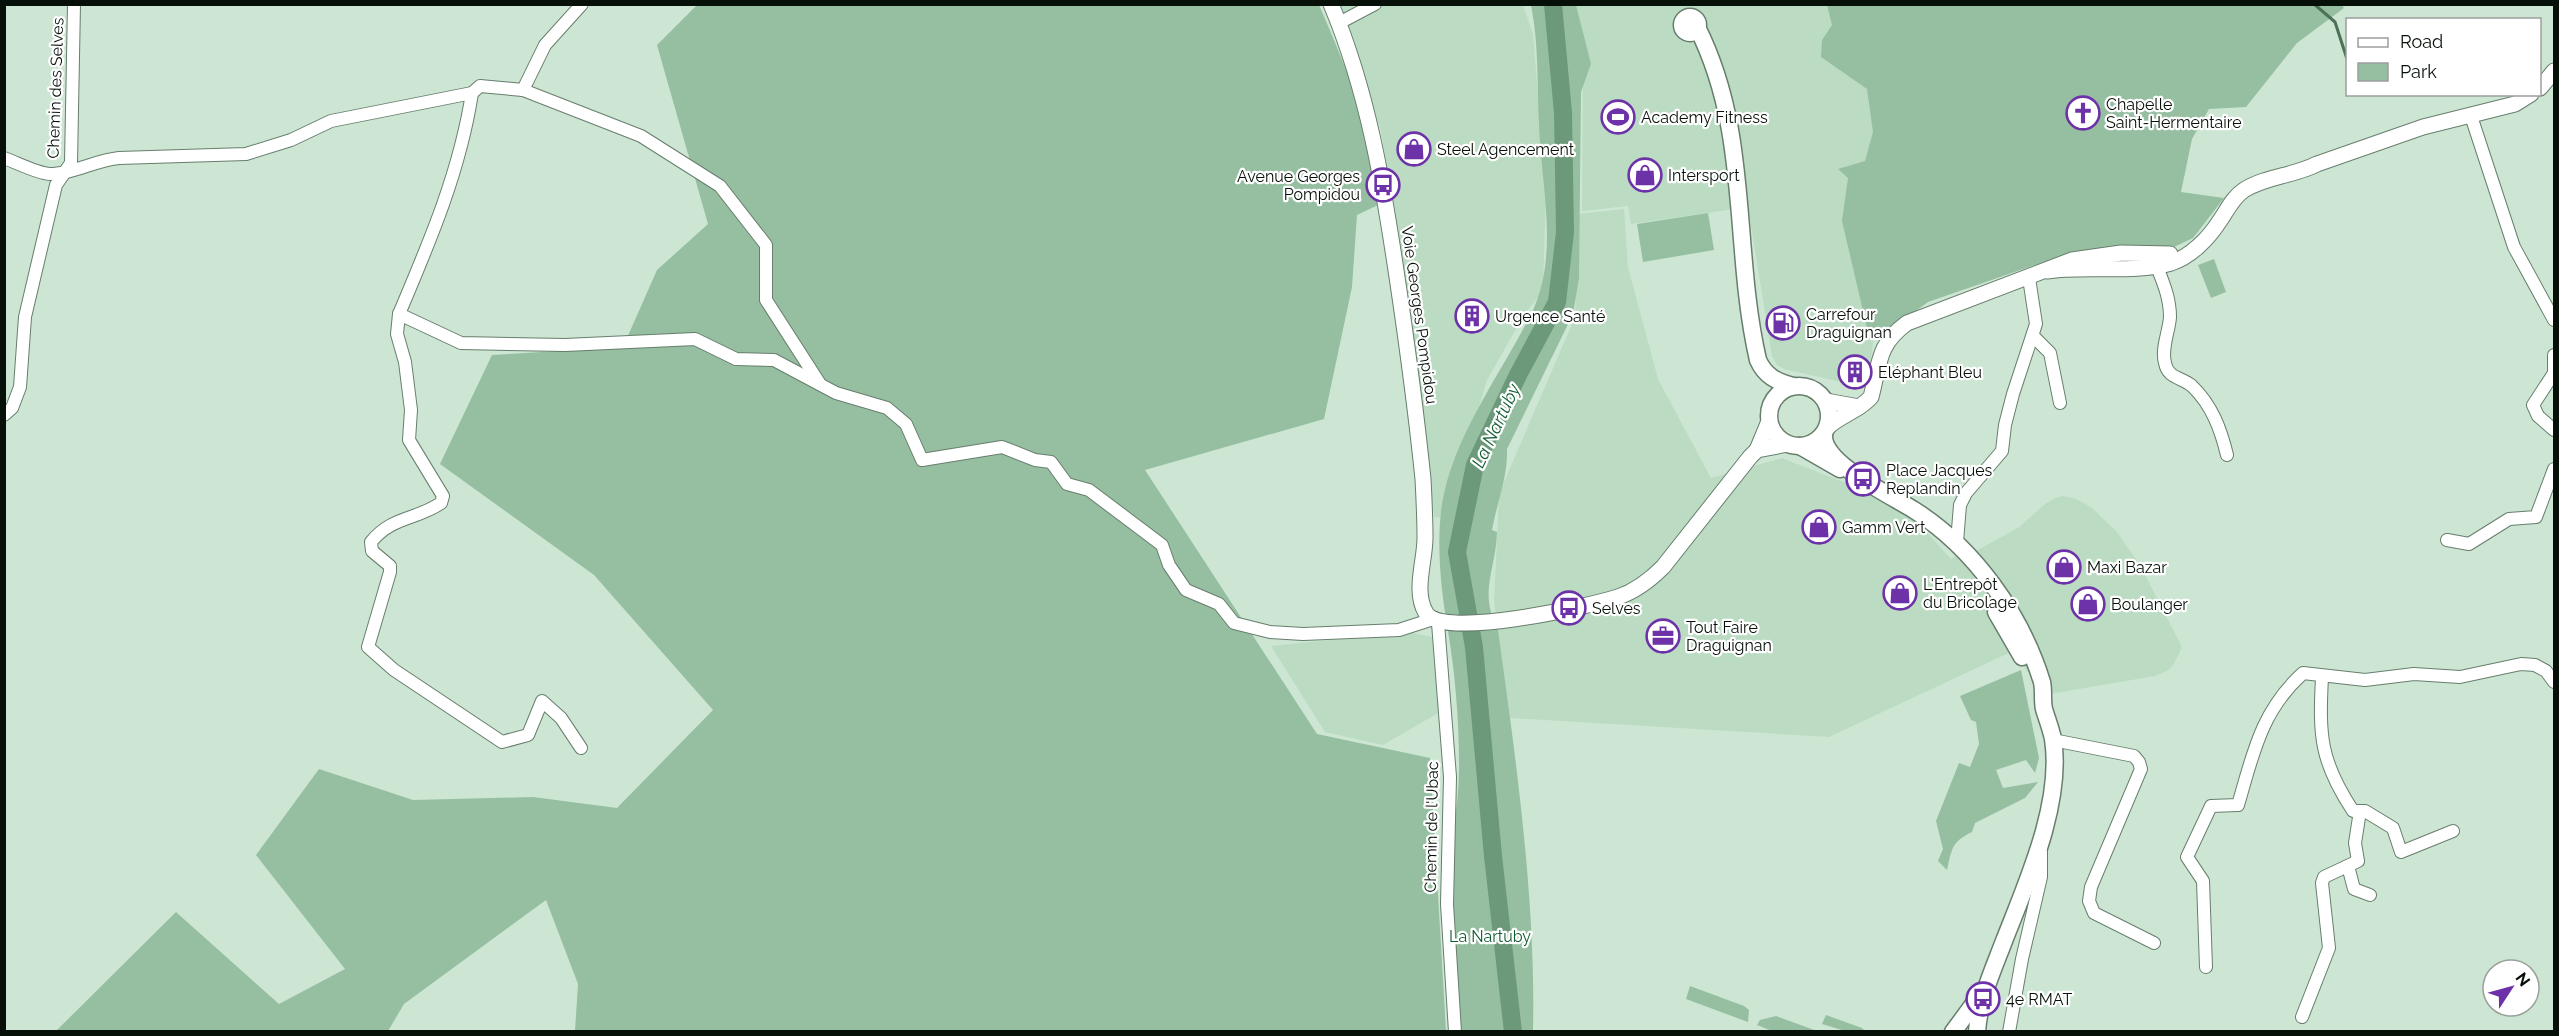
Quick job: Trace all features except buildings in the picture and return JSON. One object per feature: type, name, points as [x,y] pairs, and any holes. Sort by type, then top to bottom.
[{"type":"main road","points":[[1689,16],[1716,73],[1733,136],[1742,236],[1758,360],[1768,375],[1776,381],[1793,386],[1809,387],[1826,401],[1829,411],[1824,443],[1831,454],[1857,476]]},
{"type":"main road","points":[[1793,386],[1780,392],[1773,400],[1769,421],[1774,432],[1794,445],[1857,476],[1921,514],[1957,542],[1976,563],[1995,600]]},
{"type":"main road","points":[[1794,445],[1817,440],[1825,431]]},
{"type":"main road","points":[[1921,514],[1995,600],[2027,643],[2042,684],[2044,706],[2053,740],[2050,793],[2041,845],[1990,977],[1978,1016],[1966,1029]]},
{"type":"street","name":"Chemin des Selves","points":[[4,415],[12,408],[20,387],[25,317],[56,185],[71,163],[74,4]]},
{"type":"street","points":[[523,90],[545,45],[582,4]]},
{"type":"street","name":"Voie Georges Pompidou","points":[[1331,4],[1372,129],[1385,195],[1418,431],[1425,538],[1420,583],[1424,611],[1438,622]]},
{"type":"street","points":[[1339,23],[1375,4]]},
{"type":"street","points":[[2541,87],[2554,71]]},
{"type":"street","points":[[4,158],[48,174],[67,172],[99,160],[246,154],[291,140],[331,121],[472,93],[480,86],[523,90],[641,136],[720,186],[766,245],[766,300],[821,385]]},
{"type":"street","points":[[472,93],[460,157],[438,220],[399,314],[397,334],[405,362],[411,411],[409,440],[443,496],[441,503],[430,511],[402,518],[378,534],[371,542],[372,551],[390,566],[380,614],[368,647],[394,670],[502,742],[528,735],[542,701],[561,718],[581,748]]},
{"type":"street","points":[[1825,431],[1839,417],[1859,407],[1871,397],[1884,345],[1892,334],[1907,322],[2072,260],[2089,256],[2155,260],[2177,254],[2198,246],[2218,224],[2230,204],[2242,191],[2259,183],[2302,172],[2423,128],[2515,104],[2528,96]]},
{"type":"street","points":[[2471,116],[2514,247],[2554,320]]},
{"type":"street","points":[[2155,260],[2164,280],[2169,303],[2170,318],[2164,362],[2169,373],[2191,384],[2220,424],[2227,455]]},
{"type":"street","points":[[1957,542],[1960,505],[1966,493],[2002,451],[2005,425],[2013,394],[2033,336],[2036,313],[2029,278]]},
{"type":"street","points":[[399,314],[461,343],[566,345],[695,339],[736,359],[774,360],[836,393],[887,408],[906,424],[922,460],[1002,447],[1035,460],[1051,462],[1067,484],[1089,490],[1162,545],[1168,565],[1186,590],[1220,604],[1234,622],[1270,632],[1303,634],[1399,630],[1438,622],[1497,622],[1620,597],[1648,582],[1670,559],[1747,459],[1757,450],[1769,421]]},
{"type":"street","points":[[2033,336],[2050,352],[2060,402]]},
{"type":"street","points":[[2554,355],[2554,372],[2533,405],[2538,416],[2554,430]]},
{"type":"street","points":[[1826,401],[1859,407]]},
{"type":"street","points":[[1757,450],[1794,445]]},
{"type":"street","points":[[2447,540],[2469,544],[2509,519],[2536,517],[2554,469]]},
{"type":"street","name":"Chemin de l'Ubac","points":[[1438,622],[1450,777],[1447,904],[1455,1032]]},
{"type":"street","points":[[2206,967],[2203,881],[2187,857],[2211,806],[2238,805],[2251,753],[2263,726],[2290,685],[2303,673],[2322,677],[2365,680],[2414,674],[2460,677],[2521,664],[2535,665],[2546,671],[2554,682]]},
{"type":"street","points":[[2322,677],[2322,746],[2338,788],[2354,811],[2365,810],[2393,828],[2401,852],[2453,831]]},
{"type":"street","points":[[2053,740],[2134,756],[2139,762],[2141,769],[2091,887],[2089,901],[2094,913],[2154,943]]},
{"type":"street","points":[[2301,1017],[2329,948],[2322,883],[2324,877],[2358,861],[2355,843],[2360,811]]},
{"type":"street","points":[[2009,1032],[2022,959],[2041,877],[2041,845]]},
{"type":"street","points":[[2348,866],[2354,889],[2370,895]]},
{"type":"shaded area","points":[[1339,5],[1523,5],[1533,34],[1546,192],[1543,291],[1524,315],[1487,380],[1445,518],[1434,517],[1409,298],[1381,131]]},
{"type":"shaded area","points":[[1572,5],[1838,5],[1872,86],[1877,162],[1849,187],[1874,335],[1867,388],[1784,369],[1777,365],[1772,356],[1748,207],[1631,224],[1628,206],[1582,211],[1583,65]]},
{"type":"shaded area","points":[[1624,209],[1628,267],[1658,379],[1711,478],[1782,458],[1856,487],[1912,516],[1951,559],[1969,547],[1976,551],[2019,527],[2055,498],[2063,496],[2076,499],[2091,507],[2117,532],[2140,565],[2182,647],[2174,664],[2167,671],[2155,676],[2044,695],[2013,651],[1829,737],[1510,718],[1494,603],[1499,494],[1575,317],[1579,214]]},
{"type":"shaded area","points":[[1408,632],[1432,637],[1440,712],[1383,745],[1325,732],[1271,646]]},
{"type":"green space","points":[[2341,4],[2344,8],[2297,43],[2246,107],[2209,109],[2192,139],[2181,192],[2224,198],[2193,238],[2172,248],[2099,248],[2035,265],[1928,302],[1882,336],[1874,335],[1867,328],[1842,221],[1848,178],[1838,169],[1865,161],[1873,132],[1867,89],[1821,57],[1822,40],[1832,25],[1827,5]]},
{"type":"green space","points":[[697,5],[1319,5],[1349,78],[1366,128],[1376,179],[1378,205],[1357,215],[1352,287],[1324,419],[1145,470],[1317,734],[1430,758],[1446,1031],[575,1031],[578,984],[546,900],[404,1004],[388,1031],[55,1032],[176,912],[279,1004],[345,969],[256,855],[319,769],[413,800],[533,797],[617,808],[713,710],[594,575],[440,464],[492,355],[623,347],[657,270],[708,224],[657,45]]},
{"type":"green space","name":"La Nartuby","points":[[1531,5],[1576,5],[1591,64],[1581,92],[1579,278],[1573,314],[1507,449],[1504,480],[1492,530],[1497,532],[1489,604],[1498,630],[1523,830],[1531,931],[1533,1031],[1455,1032],[1447,905],[1458,798],[1459,746],[1455,680],[1441,584],[1440,520],[1448,478],[1467,429],[1531,314],[1540,292],[1545,269],[1547,221],[1539,125],[1537,50]]},
{"type":"green space","points":[[1708,213],[1714,250],[1643,262],[1637,224]]},
{"type":"green space","points":[[2214,259],[2226,292],[2211,298],[2198,265]]},
{"type":"green space","points":[[2021,670],[2039,758],[2035,773],[2026,760],[1996,770],[2003,788],[2038,782],[2025,798],[1975,823],[1972,832],[1956,843],[1947,870],[1938,861],[1943,849],[1936,821],[1959,763],[1970,767],[1979,744],[1976,722],[1971,720],[1960,696]]},
{"type":"green space","points":[[1690,986],[1744,1006],[1749,1010],[1748,1022],[1686,999]]},
{"type":"green space","points":[[1826,1015],[1865,1031],[1845,1031],[1822,1024]]},
{"type":"green space","points":[[1776,1016],[1817,1031],[1772,1031],[1757,1025],[1760,1020]]},
{"type":"waterway","name":"La Nartuby","points":[[1513,1032],[1493,856],[1474,647],[1457,552],[1475,465],[1518,375],[1557,302],[1565,232],[1563,113],[1553,4]]},
{"type":"waterway","points":[[2314,4],[2335,22],[2346,56]]},
{"type":"place","name":"Chapelle Saint-Hermentaire","points":[[2083,113]]},
{"type":"place","name":"Academy Fitness","points":[[1618,117]]},
{"type":"place","name":"Steel Agencement","points":[[1414,149]]},
{"type":"place","name":"Intersport","points":[[1645,175]]},
{"type":"place","name":"Avenue Georges Pompidou","points":[[1383,185]]},
{"type":"place","name":"Urgence Santé","points":[[1472,316]]},
{"type":"place","name":"Carrefour Draguignan","points":[[1783,323]]},
{"type":"place","name":"Eléphant Bleu","points":[[1855,372]]},
{"type":"place","name":"Place Jacques Replandin","points":[[1863,479]]},
{"type":"place","name":"Gamm Vert","points":[[1819,527]]},
{"type":"place","name":"Maxi Bazar","points":[[2064,567]]},
{"type":"place","name":"L'Entrepôt du Bricolage","points":[[1900,593]]},
{"type":"place","name":"Boulanger","points":[[2088,604]]},
{"type":"place","name":"Selves","points":[[1569,608]]},
{"type":"place","name":"Tout Faire Draguignan","points":[[1663,636]]},
{"type":"place","name":"4e RMAT","points":[[1983,999]]}]
